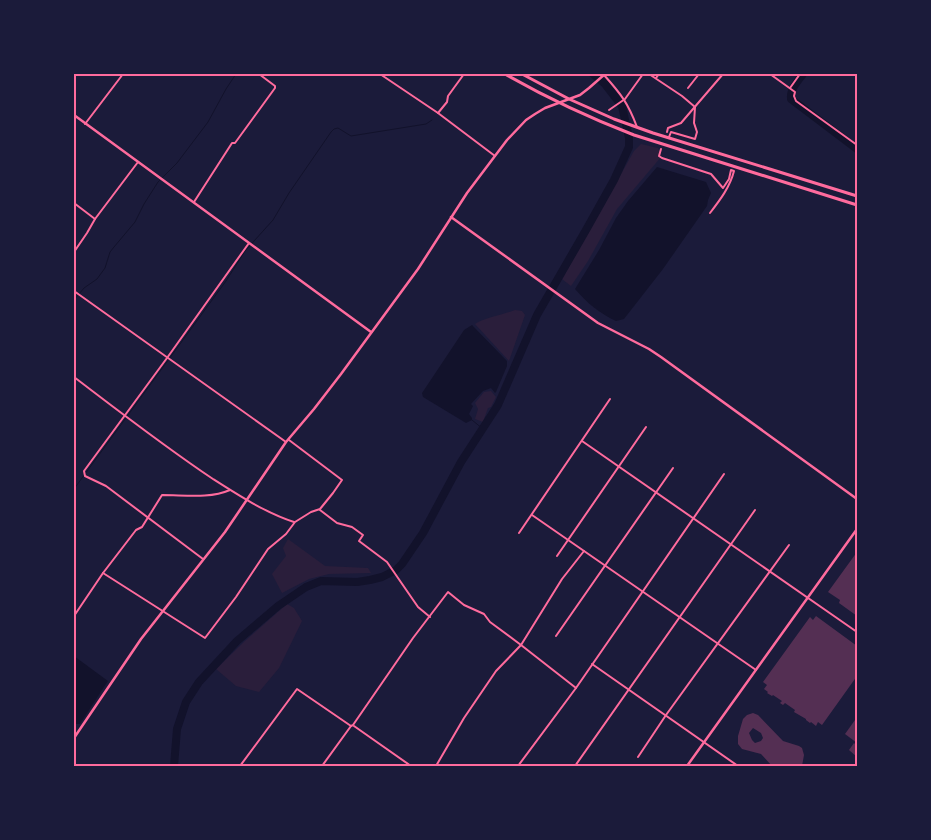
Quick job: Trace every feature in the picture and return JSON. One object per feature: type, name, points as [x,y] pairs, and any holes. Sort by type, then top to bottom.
[{"type":"highway","points":[[505,74],[559,102],[634,135],[857,205]]},
{"type":"highway","points":[[522,74],[569,99],[635,127],[857,196]]},
{"type":"street","points":[[85,124],[123,74]]},
{"type":"street","points":[[194,203],[232,143],[235,143],[275,88],[275,86],[259,74]]},
{"type":"street","points":[[380,74],[438,113],[495,156]]},
{"type":"street","points":[[438,113],[464,74]]},
{"type":"street","points":[[609,110],[624,100],[643,74]]},
{"type":"street","points":[[648,74],[695,108]]},
{"type":"street","points":[[656,78],[659,74]]},
{"type":"street","points":[[688,88],[699,74]]},
{"type":"street","points":[[667,132],[668,128],[681,123],[723,74]]},
{"type":"street","points":[[770,74],[795,92],[796,101],[857,146]]},
{"type":"street","points":[[790,89],[800,74]]},
{"type":"street","points":[[74,738],[141,639],[224,532],[287,441],[314,409],[418,269],[467,193],[516,130],[526,120],[540,111],[580,95],[604,75],[629,108],[635,127]]},
{"type":"street","points":[[669,138],[671,132],[695,139],[697,132],[694,123],[695,108]]},
{"type":"street","points":[[74,115],[371,332]]},
{"type":"street","points":[[661,149],[659,156],[662,158],[711,174],[723,188],[729,179],[731,170],[734,171],[731,181],[710,213]]},
{"type":"street","points":[[74,252],[88,233],[95,219],[138,162]]},
{"type":"street","points":[[74,203],[95,219]]},
{"type":"street","points":[[451,217],[598,324],[649,349],[661,357],[857,499]]},
{"type":"street","points":[[203,560],[106,486],[85,476],[84,471],[169,359],[249,243]]},
{"type":"street","points":[[74,291],[342,480],[320,509],[295,522],[286,534],[268,549],[236,597],[205,638],[103,573]]},
{"type":"street","points":[[74,377],[184,460],[246,500],[283,519],[295,522]]},
{"type":"street","points":[[519,533],[610,399]]},
{"type":"street","points":[[557,556],[646,427]]},
{"type":"street","points":[[582,441],[857,632]]},
{"type":"street","points":[[556,636],[673,468]]},
{"type":"street","points":[[518,766],[576,688],[724,474]]},
{"type":"street","points":[[74,616],[103,573],[136,530],[142,527],[162,495],[211,496],[230,490]]},
{"type":"street","points":[[320,509],[337,523],[352,527],[363,535],[359,541],[387,562],[418,607],[430,617]]},
{"type":"street","points":[[575,766],[755,510]]},
{"type":"street","points":[[532,515],[756,670]]},
{"type":"street","points":[[686,766],[857,529]]},
{"type":"street","points":[[638,757],[666,715],[789,545]]},
{"type":"street","points":[[436,766],[464,718],[496,671],[520,645],[562,580],[584,551]]},
{"type":"street","points":[[322,766],[448,592],[464,604],[484,614],[490,622],[576,688]]},
{"type":"street","points":[[592,664],[738,766]]},
{"type":"street","points":[[240,766],[297,688],[411,766]]},
{"type":"shaded area","points":[[641,144],[658,148],[661,157],[617,209],[588,261],[571,286],[562,279],[634,151]]},
{"type":"shaded area","points":[[657,167],[706,182],[711,193],[707,206],[663,269],[624,319],[616,321],[604,315],[575,289],[616,218]]},
{"type":"shaded area","points":[[515,310],[522,311],[525,315],[509,361],[475,324]]},
{"type":"shaded area","points":[[472,325],[507,361],[507,366],[496,392],[491,388],[483,391],[471,404],[473,406],[469,414],[472,420],[466,423],[423,397],[422,393],[464,330]]},
{"type":"shaded area","points":[[491,391],[496,397],[491,407],[488,408],[483,422],[475,419],[478,409],[475,403],[484,392]]},
{"type":"shaded area","points":[[288,539],[325,566],[368,568],[371,573],[329,574],[309,579],[282,593],[272,574],[286,556],[283,548]]},
{"type":"shaded area","points":[[287,604],[294,608],[302,621],[279,668],[259,692],[236,686],[216,669]]},
{"type":"shaded area","points":[[74,656],[108,681],[80,724],[74,722]]},
{"type":"building","points":[[857,552],[857,616],[828,592]]},
{"type":"building","points":[[816,616],[857,646],[857,676],[822,725],[818,722],[816,726],[794,712],[795,710],[785,703],[783,705],[780,703],[782,701],[767,693],[764,689],[767,685],[763,682],[810,617],[813,620]]},
{"type":"building","points":[[753,713],[758,715],[783,741],[802,748],[804,755],[802,766],[772,766],[761,754],[742,749],[738,744],[738,736],[743,719]],"holes":[[[753,728],[761,733],[763,738],[755,743],[749,733]]]},
{"type":"building","points":[[855,720],[857,722],[857,743],[845,734]]},
{"type":"building","points":[[854,743],[857,746],[857,757],[849,750]]},
{"type":"waterway","points":[[74,300],[84,288],[97,279],[105,268],[110,252],[135,222],[158,182],[177,163],[208,122],[236,74]]},
{"type":"waterway","points":[[174,766],[177,729],[186,702],[199,682],[237,641],[278,606],[306,587],[321,581],[357,582],[370,580],[382,577],[396,570],[423,533],[461,462],[498,405],[537,315],[614,180],[629,147],[629,138],[622,106],[605,84],[593,74]]},
{"type":"waterway","points":[[803,74],[793,89],[791,99],[857,149]]},
{"type":"waterway","points":[[74,489],[226,281],[245,251],[273,220],[331,132],[338,128],[351,136],[426,124],[432,120]]},
{"type":"waterway","points":[[472,420],[483,429]]}]
